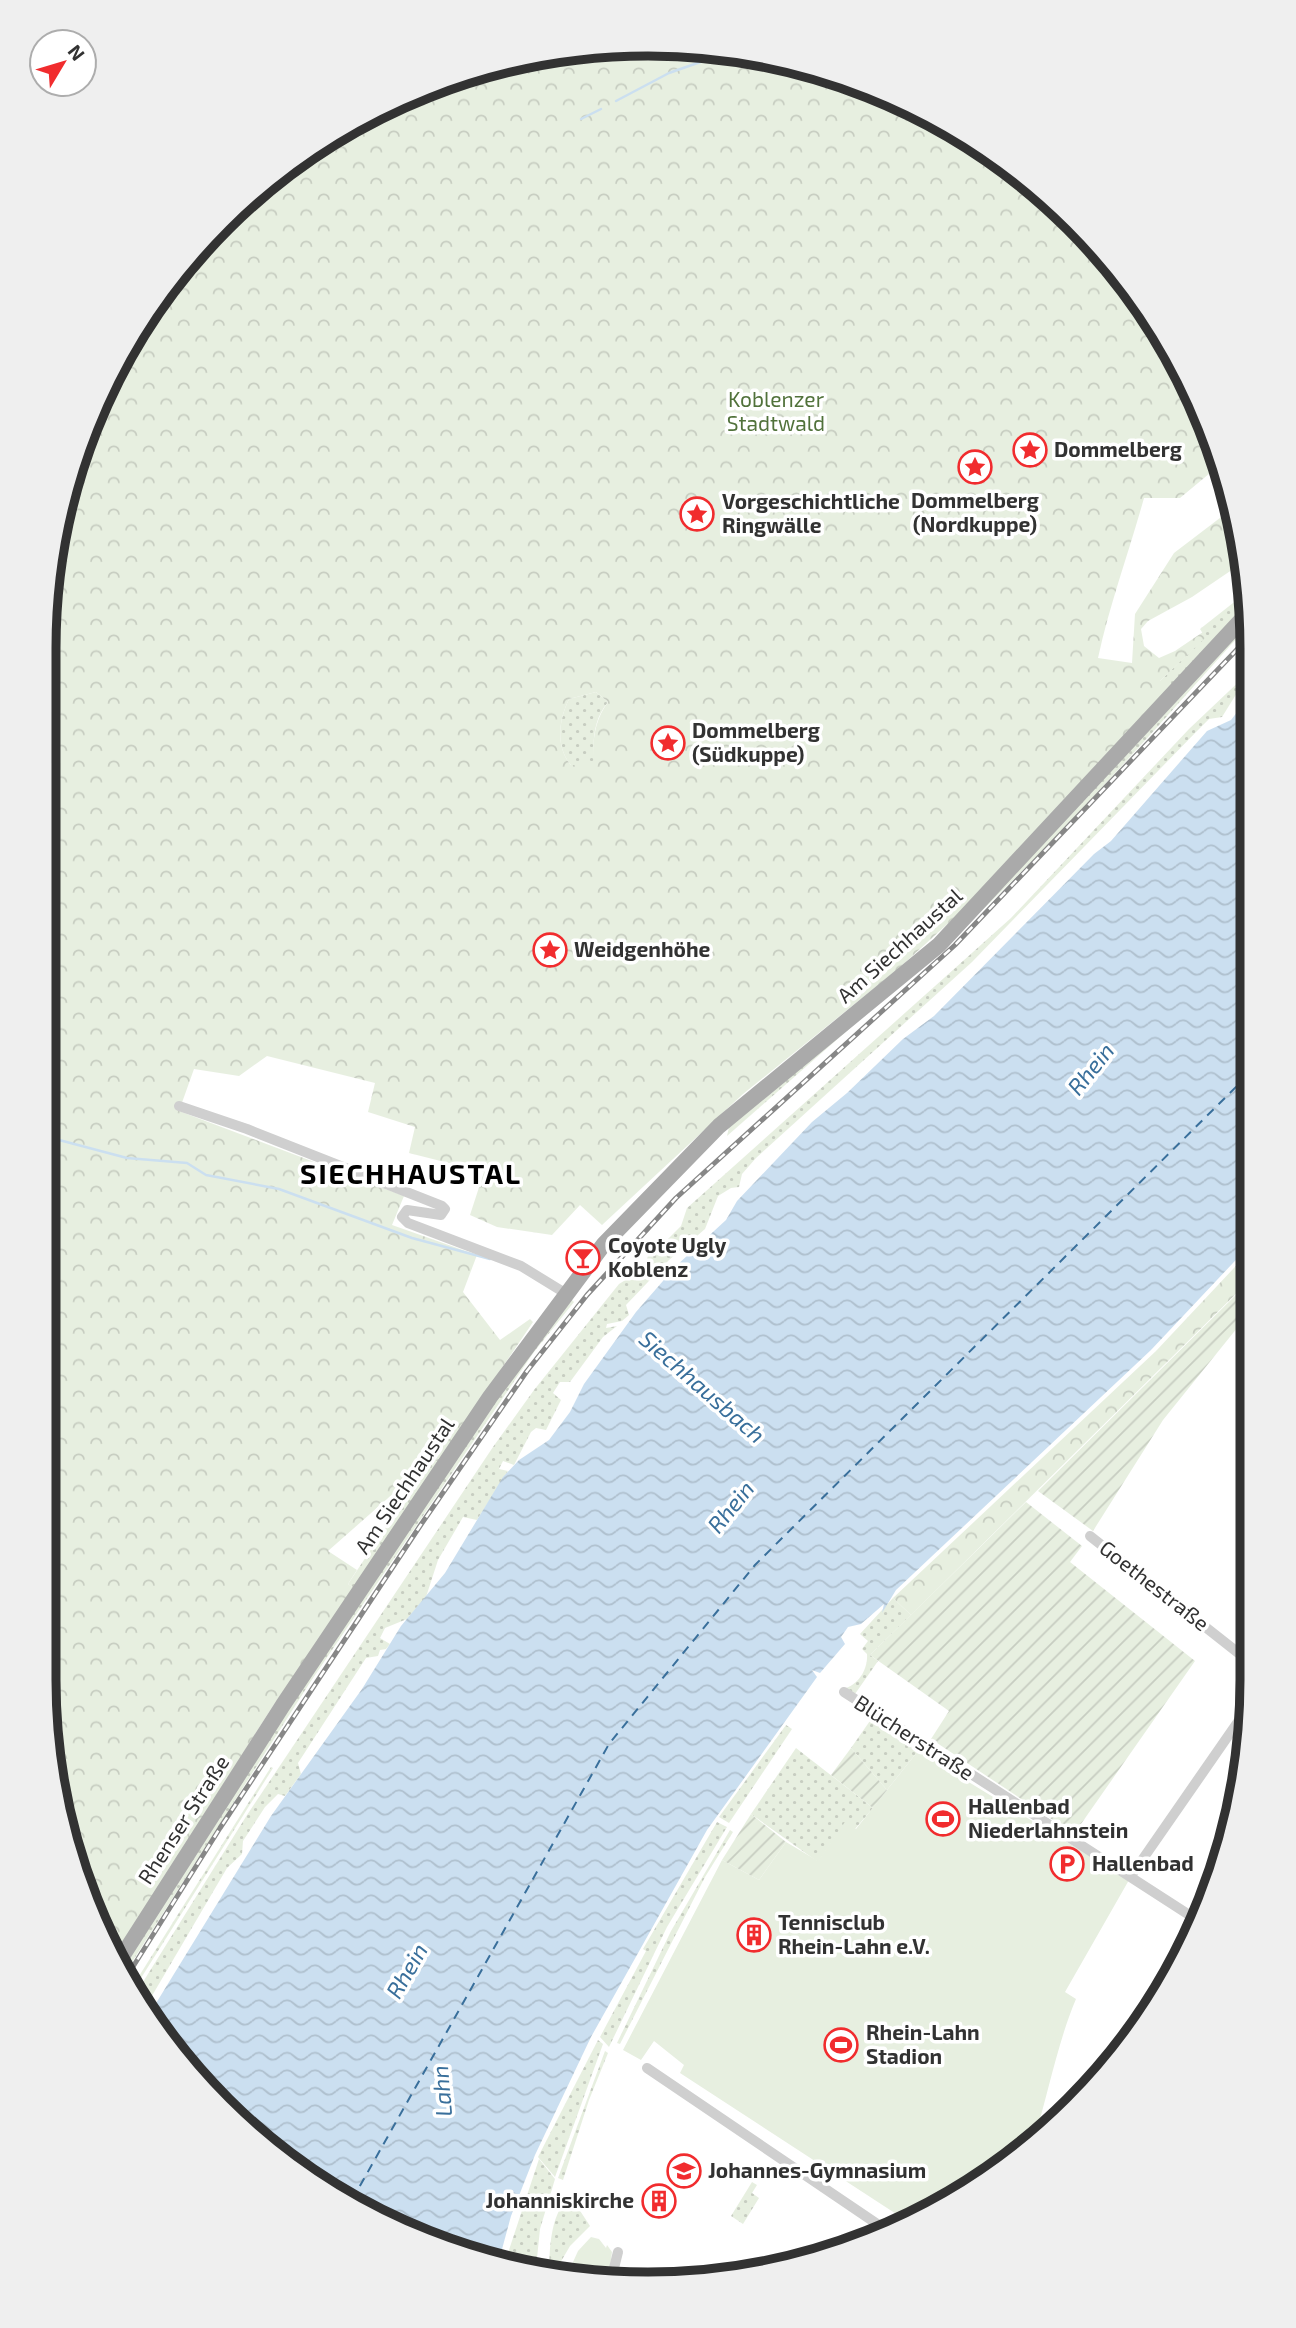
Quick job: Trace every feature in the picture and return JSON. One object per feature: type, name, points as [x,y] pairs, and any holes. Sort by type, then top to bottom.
[{"type":"main road","name":"Am Siechhaustal","points":[[283,1705],[490,1396],[565,1293],[627,1217],[719,1126],[939,944],[1239,622]]},
{"type":"main road","name":"Rhenser Straße","points":[[123,1954],[283,1705]]},
{"type":"street","points":[[179,1106],[258,1133],[442,1206],[445,1209],[441,1215],[407,1210],[402,1217],[408,1223],[521,1266],[565,1293]]},
{"type":"street","name":"Goethestraße","points":[[1090,1536],[1240,1654]]},
{"type":"street","name":"Blücherstraße","points":[[844,1692],[1191,1916]]},
{"type":"street","points":[[1131,1876],[1239,1721]]},
{"type":"street","points":[[647,2068],[879,2225]]},
{"type":"street","points":[[613,2271],[618,2252]]},
{"type":"green space","name":"Koblenzer Stadtwald","points":[[609,57],[687,57],[725,61],[763,67],[838,87],[875,101],[944,135],[1008,178],[1067,229],[1118,288],[1140,319],[1161,352],[1195,421],[1213,471],[1180,498],[1144,498],[1098,658],[1132,663],[1135,614],[1174,553],[1225,514],[1235,568],[1192,597],[1148,621],[1141,629],[1144,646],[1159,658],[1175,651],[1203,632],[1206,637],[1160,681],[1169,689],[966,907],[898,969],[743,1094],[602,1225],[580,1205],[552,1235],[497,1227],[470,1215],[484,1172],[409,1153],[415,1127],[368,1112],[375,1083],[267,1056],[239,1076],[194,1069],[179,1111],[404,1196],[392,1225],[477,1255],[463,1292],[500,1340],[530,1319],[533,1322],[441,1458],[429,1462],[328,1551],[357,1570],[348,1584],[355,1589],[271,1709],[120,1947],[101,1907],[76,1833],[61,1757],[56,1680],[56,648],[57,609],[67,533],[87,458],[101,421],[135,352],[178,288],[203,258],[229,229],[288,178],[352,135],[386,117],[458,87],[495,76],[533,67]],"holes":[[[596,692],[608,702],[595,732],[594,765],[571,765],[563,750],[560,733],[569,699]]]},
{"type":"green space","points":[[1238,599],[1239,613],[1169,689],[1159,682],[1205,637],[1200,629]]},
{"type":"green space","points":[[1240,631],[1240,635],[1102,787],[1027,866],[950,941]]},
{"type":"green space","points":[[1240,681],[1240,688],[1222,717],[1209,719],[972,962],[756,1158],[742,1174],[739,1187],[731,1188],[718,1196],[705,1229],[669,1260],[626,1305],[629,1315],[622,1321],[607,1324],[606,1328],[617,1326],[603,1337],[570,1382],[560,1382],[553,1393],[561,1400],[546,1430],[536,1428],[531,1432],[514,1465],[503,1461],[499,1469],[508,1471],[477,1520],[463,1517],[438,1560],[426,1597],[407,1619],[385,1628],[380,1638],[390,1644],[386,1649],[380,1650],[378,1656],[366,1658],[298,1763],[301,1774],[285,1796],[278,1794],[265,1807],[243,1841],[242,1854],[227,1868],[150,1999],[141,1985],[247,1815],[493,1447],[534,1390],[619,1284],[632,1276],[647,1259],[651,1246],[659,1248],[681,1226],[687,1208],[1011,918],[1189,729]]},
{"type":"green space","points":[[596,692],[608,702],[599,716],[595,732],[595,765],[571,765],[563,750],[560,733],[566,707],[569,699]]},
{"type":"green space","points":[[905,980],[727,1136],[730,1123]]},
{"type":"green space","points":[[1240,1262],[1240,1290],[911,1615],[893,1598],[1156,1351]]},
{"type":"green space","points":[[1240,1291],[1240,1324],[1163,1420],[1093,1531],[1038,1491]]},
{"type":"green space","points":[[569,1297],[574,1302],[534,1352],[309,1684],[130,1966],[127,1960],[231,1795],[341,1626]]},
{"type":"green space","points":[[441,1458],[355,1589],[348,1584],[429,1462]]},
{"type":"green space","points":[[1026,1502],[1082,1546],[1070,1562],[1195,1661],[1074,1834],[931,1739],[949,1711],[870,1655]]},
{"type":"green space","points":[[893,1598],[911,1615],[870,1655],[878,1661],[855,1694],[846,1688],[859,1679],[866,1665],[867,1654],[862,1649],[868,1641],[860,1634]]},
{"type":"green space","points":[[872,1718],[918,1751],[887,1790],[851,1748]]},
{"type":"green space","points":[[786,1725],[792,1729],[729,1823],[719,1817]]},
{"type":"green space","points":[[796,1748],[873,1808],[855,1829],[845,1823],[818,1862],[751,1814]]},
{"type":"green space","points":[[851,1748],[887,1790],[873,1808],[831,1775]]},
{"type":"green space","points":[[918,1751],[1129,1880],[1065,1992],[1076,1999],[1038,2125],[977,2172],[899,2216],[680,2073],[684,2065],[654,2041],[641,2060],[623,2050],[722,1860],[759,1880],[786,1842],[818,1861],[845,1822],[856,1829]]},
{"type":"green space","points":[[271,1767],[273,1768],[139,1982],[137,1979]]},
{"type":"green space","points":[[751,1814],[786,1842],[759,1880],[722,1860]]},
{"type":"green space","points":[[717,1822],[727,1827],[667,1927],[609,2047],[600,2037],[646,1951],[643,1949]]},
{"type":"green space","points":[[730,1830],[733,1832],[705,1877],[620,2044],[617,2043],[671,1931]]},
{"type":"green space","points":[[598,2040],[603,2044],[555,2177],[538,2157]]},
{"type":"green space","points":[[605,2051],[608,2053],[589,2100],[563,2180],[558,2178]]},
{"type":"green space","points":[[539,2159],[555,2179],[540,2229],[537,2262],[507,2255]]},
{"type":"green space","points":[[752,2182],[757,2185],[752,2193],[759,2198],[743,2224],[731,2216]]},
{"type":"green space","points":[[571,2197],[590,2226],[570,2246],[559,2265],[549,2264],[551,2239],[559,2210]]},
{"type":"green space","points":[[591,2237],[599,2239],[612,2252],[610,2271],[571,2267],[578,2251]]},
{"type":"water","points":[[1240,708],[1240,1256],[1151,1350],[896,1590],[882,1613],[884,1604],[861,1624],[848,1627],[841,1637],[845,1644],[820,1673],[812,1670],[817,1677],[707,1830],[591,2037],[535,2155],[511,2216],[501,2253],[421,2227],[352,2193],[288,2150],[229,2099],[178,2040],[154,2006],[271,1816],[362,1689],[401,1626],[445,1573],[503,1477],[519,1460],[549,1440],[570,1412],[584,1384],[636,1312],[676,1266],[726,1220],[737,1201],[812,1122],[847,1093],[903,1039],[934,1016],[1094,854],[1111,841],[1207,731],[1231,720]]},
{"type":"waterway","points":[[616,101],[669,73],[708,59]]},
{"type":"waterway","points":[[581,119],[601,109]]},
{"type":"waterway","name":"Siechhausbach","points":[[56,1139],[127,1158],[187,1163],[206,1175],[279,1189],[412,1238],[490,1259]]},
{"type":"ferry route","points":[[355,2195],[609,1744],[755,1565],[1240,1083]]},
{"type":"railway","points":[[131,1969],[220,1828],[420,1526],[527,1371],[587,1295],[676,1198],[955,945],[1240,646]]},
{"type":"place","name":"Dommelberg","points":[[1030,450]]},
{"type":"place","name":"Dommelberg (Nordkuppe)","points":[[975,467]]},
{"type":"place","name":"Vorgeschichtliche Ringwälle","points":[[697,514]]},
{"type":"place","name":"Dommelberg (Südkuppe)","points":[[668,743]]},
{"type":"place","name":"Weidgenhöhe","points":[[550,950]]},
{"type":"place","name":"Coyote Ugly Koblenz","points":[[583,1258]]},
{"type":"place","name":"Hallenbad Niederlahnstein","points":[[943,1819]]},
{"type":"place","name":"Hallenbad","points":[[1067,1864]]},
{"type":"place","name":"Tennisclub Rhein-Lahn e.V.","points":[[754,1935]]},
{"type":"place","name":"Rhein-Lahn Stadion","points":[[841,2045]]},
{"type":"place","name":"Johannes-Gymnasium","points":[[684,2171]]},
{"type":"place","name":"Johanniskirche","points":[[659,2201]]},
{"type":"district","name":"SIECHHAUSTAL","points":[[411,1174]]},
{"type":"water label","name":"Rhein","points":[[1091,1069]]},
{"type":"water label","name":"Rhein","points":[[731,1507]]},
{"type":"water label","name":"Rhein","points":[[407,1971]]},
{"type":"water label","name":"Lahn","points":[[442,2091]]}]
